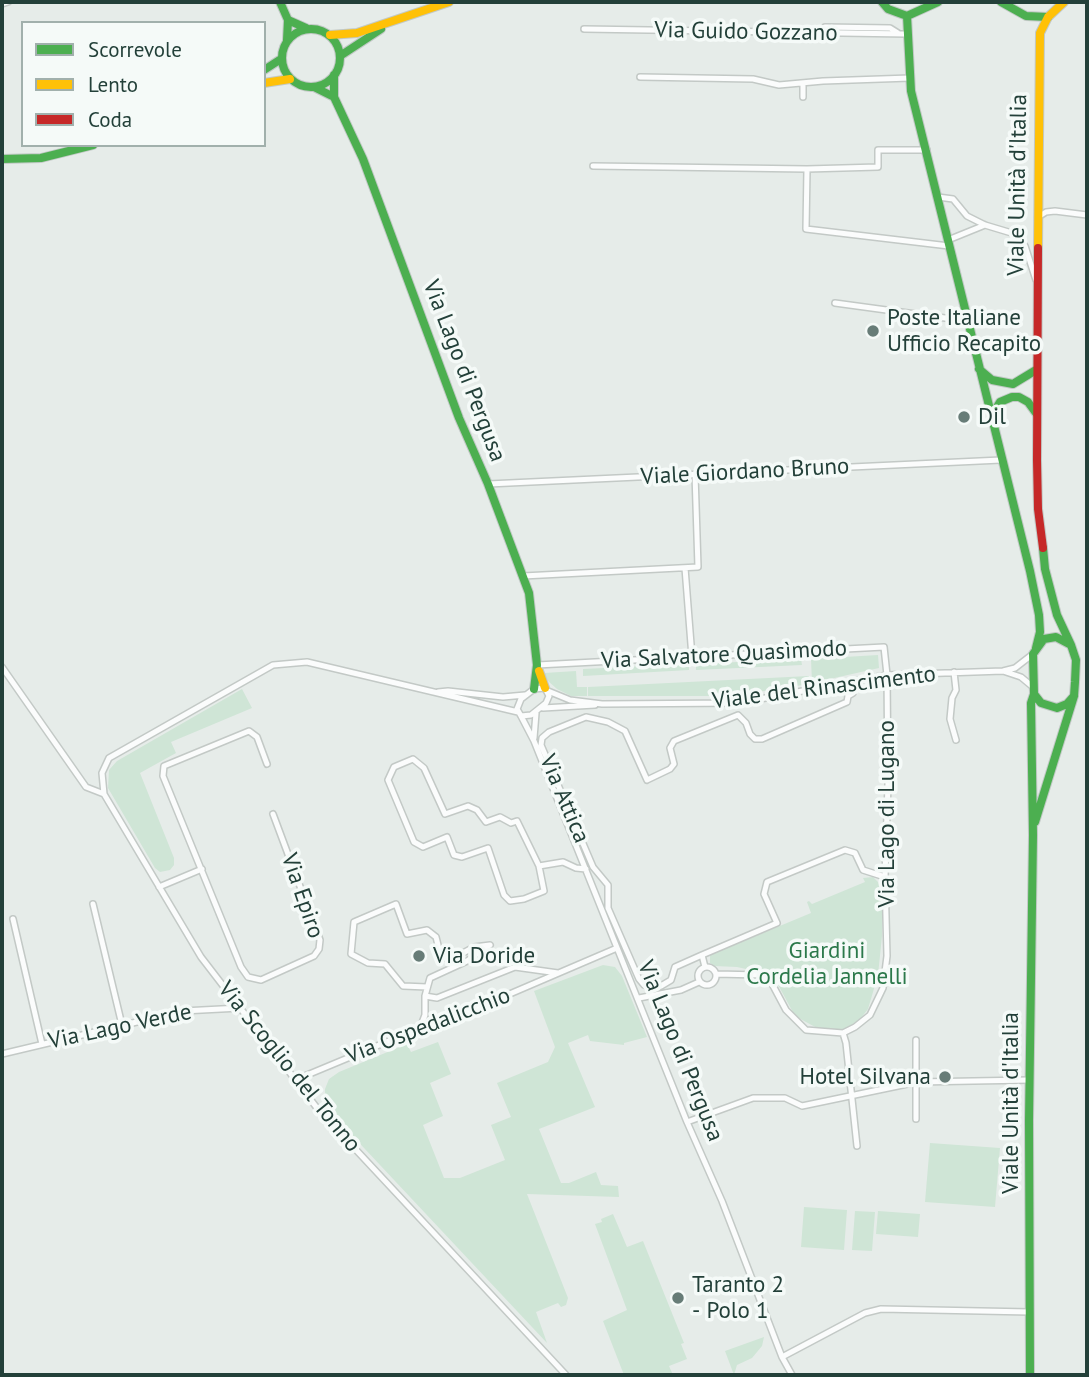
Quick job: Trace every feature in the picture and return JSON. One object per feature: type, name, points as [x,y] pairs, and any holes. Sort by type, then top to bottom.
[{"type":"main road","points":[[280,2],[288,20],[287,40],[281,59],[285,73],[297,84],[314,87],[334,97]]},
{"type":"main road","points":[[287,40],[306,28],[315,28],[330,35],[357,33],[449,2]]},
{"type":"main road","points":[[881,2],[896,14],[906,16],[938,2]]},
{"type":"main road","points":[[1001,2],[1035,19],[1048,17],[1064,2]]},
{"type":"main road","name":"Viale Unità d'Italia","points":[[906,16],[903,34],[911,91],[1039,615],[1040,632],[1034,651],[1031,703],[1030,1375]]},
{"type":"main road","name":"Viale Unità d'Italia","points":[[1032,831],[1074,696],[1076,660],[1057,615],[1045,569],[1038,509],[1036,370],[1039,52],[1041,33],[1048,17]]},
{"type":"main road","points":[[288,20],[306,28]]},
{"type":"main road","points":[[340,56],[393,22]]},
{"type":"main road","points":[[314,87],[334,75],[340,56],[339,48],[330,35]]},
{"type":"main road","points":[[266,69],[281,59]]},
{"type":"main road","name":"Via Lago di Pergusa","points":[[334,75],[334,97],[363,159],[459,418],[488,484],[529,593],[537,665],[534,689]]},
{"type":"main road","points":[[266,83],[290,79]]},
{"type":"main road","points":[[2,159],[41,158],[85,147]]},
{"type":"main road","points":[[979,369],[992,380],[1013,384],[1036,370]]},
{"type":"main road","points":[[991,417],[1000,402],[1012,397],[1028,401],[1037,416]]},
{"type":"main road","points":[[1034,651],[1044,639],[1056,637],[1071,645]]},
{"type":"main road","name":"Via Lago di Pergusa","points":[[537,665],[546,690]]},
{"type":"main road","points":[[1033,690],[1041,703],[1048,707],[1057,708],[1067,704],[1074,696]]},
{"type":"street","points":[[2,4],[8,2]]},
{"type":"street","points":[[825,27],[890,28],[903,34]]},
{"type":"street","name":"Via Guido Gozzano","points":[[584,29],[903,34]]},
{"type":"street","points":[[640,77],[753,79],[779,85],[910,78]]},
{"type":"street","points":[[803,83],[803,97]]},
{"type":"street","points":[[593,166],[807,169],[878,167],[878,150],[927,149]]},
{"type":"street","points":[[807,169],[806,229],[948,243],[985,225]]},
{"type":"street","points":[[938,197],[953,199],[967,216],[985,225],[1015,234],[1025,246],[1037,283]]},
{"type":"street","points":[[1038,217],[1055,211],[1087,215]]},
{"type":"street","points":[[835,303],[967,321]]},
{"type":"street","name":"Viale Giordano Bruno","points":[[488,484],[1001,460]]},
{"type":"street","points":[[523,576],[698,567],[695,474]]},
{"type":"street","points":[[685,568],[692,657]]},
{"type":"street","points":[[884,647],[887,675]]},
{"type":"street","name":"Via Salvatore Quasìmodo","points":[[537,665],[893,647]]},
{"type":"street","name":"Viale del Rinascimento","points":[[602,704],[738,703],[887,675],[1003,671],[1015,668],[1034,651]]},
{"type":"street","points":[[2,667],[86,787],[104,794],[102,773],[109,758],[273,665],[307,662],[520,714],[602,704]]},
{"type":"street","name":"Viale del Rinascimento","points":[[1003,671],[1021,677],[1033,690]]},
{"type":"street","points":[[954,672],[956,690],[952,698],[950,719],[956,740]]},
{"type":"street","name":"Via Lago di Lugano","points":[[843,1033],[870,1015],[883,988],[887,956],[887,675]]},
{"type":"street","name":"Via Attica","points":[[851,683],[853,693],[848,696],[847,702],[762,739],[750,734],[746,723],[738,715],[674,741],[670,748],[674,764],[670,769],[647,780],[625,732],[608,722],[586,717],[549,732],[542,738],[541,745],[593,867],[608,885],[608,908],[644,985],[661,986],[671,980],[675,967],[777,923],[764,894],[767,882],[845,850],[855,853],[863,870],[885,877]]},
{"type":"street","points":[[520,714],[518,702],[534,689],[546,690],[570,700],[602,704]]},
{"type":"street","points":[[534,741],[538,710],[548,699],[546,690]]},
{"type":"street","points":[[438,692],[503,697],[526,695]]},
{"type":"street","name":"Via Lago di Pergusa","points":[[520,714],[534,741],[687,1122],[722,1201],[782,1357],[792,1375]]},
{"type":"street","points":[[159,887],[202,869],[163,776],[164,766],[249,731],[257,737],[267,764]]},
{"type":"street","points":[[413,759],[425,768],[445,814],[468,806],[477,810],[486,822],[500,817],[511,823],[517,821],[538,866],[544,891],[524,900],[510,901],[504,895],[488,848],[462,857],[454,855],[447,838],[423,847],[414,842],[388,780],[394,767],[413,759]]},
{"type":"street","name":"Via Scoglio del Tonno","points":[[104,794],[201,957],[317,1108],[566,1375]]},
{"type":"street","name":"Via Epiro","points":[[202,869],[241,967],[248,977],[261,980],[314,956],[319,949],[320,940],[273,814]]},
{"type":"street","points":[[538,866],[563,862],[586,869]]},
{"type":"street","points":[[594,890],[608,885]]},
{"type":"street","points":[[93,904],[122,1025]]},
{"type":"street","points":[[420,1028],[425,1014],[425,996],[430,978],[467,961],[490,945],[474,947],[452,960],[441,957],[436,937],[427,930],[407,934],[396,904],[354,922],[351,954],[368,963],[385,964],[403,986],[427,987]]},
{"type":"street","points":[[13,919],[42,1044]]},
{"type":"street","name":"Via Ospedalicchio","points":[[295,1080],[420,1028],[442,1023],[617,948]]},
{"type":"street","points":[[702,955],[705,967]]},
{"type":"street","points":[[425,996],[437,998],[515,967],[561,974]]},
{"type":"street","points":[[705,967],[716,974],[760,975],[770,980],[786,1010],[806,1030],[843,1033],[857,1146]]},
{"type":"street","points":[[699,982],[698,973],[705,967]]},
{"type":"street","points":[[699,982],[710,985],[716,974]]},
{"type":"street","points":[[639,998],[681,990],[699,982]]},
{"type":"street","name":"Via Lago Verde","points":[[2,1054],[183,1011],[240,1008]]},
{"type":"street","points":[[916,1040],[916,1119]]},
{"type":"street","points":[[687,1122],[753,1098],[785,1098],[802,1106],[917,1082],[1030,1080]]},
{"type":"street","points":[[782,1357],[866,1313],[881,1309],[1031,1312]]},
{"type":"green space","points":[[878,655],[879,668],[812,683],[811,659]]},
{"type":"green space","points":[[801,659],[802,665],[696,670],[696,664]]},
{"type":"green space","points":[[689,664],[689,670],[583,676],[583,669]]},
{"type":"green space","points":[[576,671],[577,687],[587,687],[587,696],[571,696],[557,689],[544,673]]},
{"type":"green space","points":[[809,676],[809,684],[732,696],[588,696],[588,687]]},
{"type":"green space","points":[[242,689],[252,708],[171,742],[176,753],[140,773],[174,858],[174,865],[170,870],[160,872],[155,868],[108,788],[109,770],[117,761]]},
{"type":"green space","name":"Giardini Cordelia Jannelli","points":[[873,877],[882,891],[882,936],[878,975],[868,1009],[846,1029],[817,1028],[795,1016],[776,981],[764,973],[737,967],[714,966],[710,963],[710,955],[811,913],[807,902],[812,904],[865,882],[863,878]]},
{"type":"green space","points":[[603,965],[615,967],[622,976],[647,1037],[624,1045],[590,1041],[588,1035],[568,1043],[595,1107],[539,1129],[561,1183],[569,1183],[596,1172],[601,1185],[618,1186],[619,1197],[527,1194],[568,1298],[566,1305],[561,1307],[558,1303],[536,1312],[547,1343],[334,1116],[325,1100],[325,1089],[329,1079],[339,1072],[407,1044],[411,1052],[438,1042],[451,1074],[430,1083],[443,1116],[423,1125],[444,1178],[460,1178],[505,1160],[491,1125],[511,1117],[497,1083],[548,1062],[555,1047],[534,991]]},
{"type":"green space","points":[[930,1143],[1000,1148],[995,1207],[925,1202]]},
{"type":"green space","points":[[804,1207],[847,1210],[844,1250],[801,1247]]},
{"type":"green space","points":[[855,1211],[875,1212],[872,1251],[852,1250]]},
{"type":"green space","points":[[878,1211],[920,1214],[918,1237],[876,1234]]},
{"type":"green space","points":[[613,1214],[627,1247],[643,1241],[684,1343],[681,1344],[687,1359],[669,1366],[673,1375],[624,1375],[603,1321],[627,1310],[595,1224]]},
{"type":"green space","points":[[764,1337],[762,1346],[752,1358],[737,1365],[734,1375],[725,1351]]},
{"type":"traffic: fast","points":[[280,2],[288,20]]},
{"type":"traffic: fast","points":[[882,2],[888,9],[907,16],[911,91],[1030,571],[1039,615],[1040,632],[1036,648]]},
{"type":"traffic: fast","points":[[907,16],[938,2]]},
{"type":"traffic: fast","points":[[1001,2],[1026,16],[1048,17]]},
{"type":"traffic: fast","points":[[287,40],[288,20],[306,28]]},
{"type":"traffic: fast","points":[[305,29],[317,29],[332,37],[340,52],[340,58],[340,64],[332,79],[317,87],[305,87],[290,79],[282,64],[282,52],[290,37],[305,29]]},
{"type":"traffic: fast","points":[[340,56],[381,29]]},
{"type":"traffic: fast","points":[[266,69],[281,59]]},
{"type":"traffic: fast","points":[[314,87],[334,97],[334,75]]},
{"type":"traffic: fast","points":[[334,97],[363,159],[459,418],[488,484],[529,593],[537,665],[534,689]]},
{"type":"traffic: fast","points":[[2,159],[41,158],[85,147]]},
{"type":"traffic: fast","points":[[979,369],[992,380],[1013,384],[1036,370]]},
{"type":"traffic: fast","points":[[991,417],[1000,402],[1012,397],[1028,402],[1036,413]]},
{"type":"traffic: fast","points":[[1043,548],[1045,569],[1057,615],[1071,645]]},
{"type":"traffic: fast","points":[[1035,822],[1074,696],[1075,682],[1076,660],[1071,645],[1056,637],[1044,639],[1033,654],[1034,694],[1041,703],[1057,708],[1067,704],[1074,696]]},
{"type":"traffic: fast","points":[[1030,1375],[1029,1120],[1033,835],[1031,703],[1034,694]]},
{"type":"traffic: slow","points":[[330,35],[357,33],[449,2]]},
{"type":"traffic: slow","points":[[1038,248],[1040,33],[1048,17],[1064,2]]},
{"type":"traffic: slow","points":[[266,83],[290,79]]},
{"type":"traffic: slow","points":[[539,671],[545,688]]},
{"type":"traffic: jam","points":[[1038,248],[1037,460],[1038,509],[1043,548]]},
{"type":"place","name":"Poste Italiane Ufficio Recapito","points":[[873,331]]},
{"type":"place","name":"Dil","points":[[964,417]]},
{"type":"place","name":"Via Doride","points":[[419,956]]},
{"type":"place","name":"Hotel Silvana","points":[[945,1077]]},
{"type":"place","name":"Taranto 2 - Polo 1","points":[[678,1298]]}]
